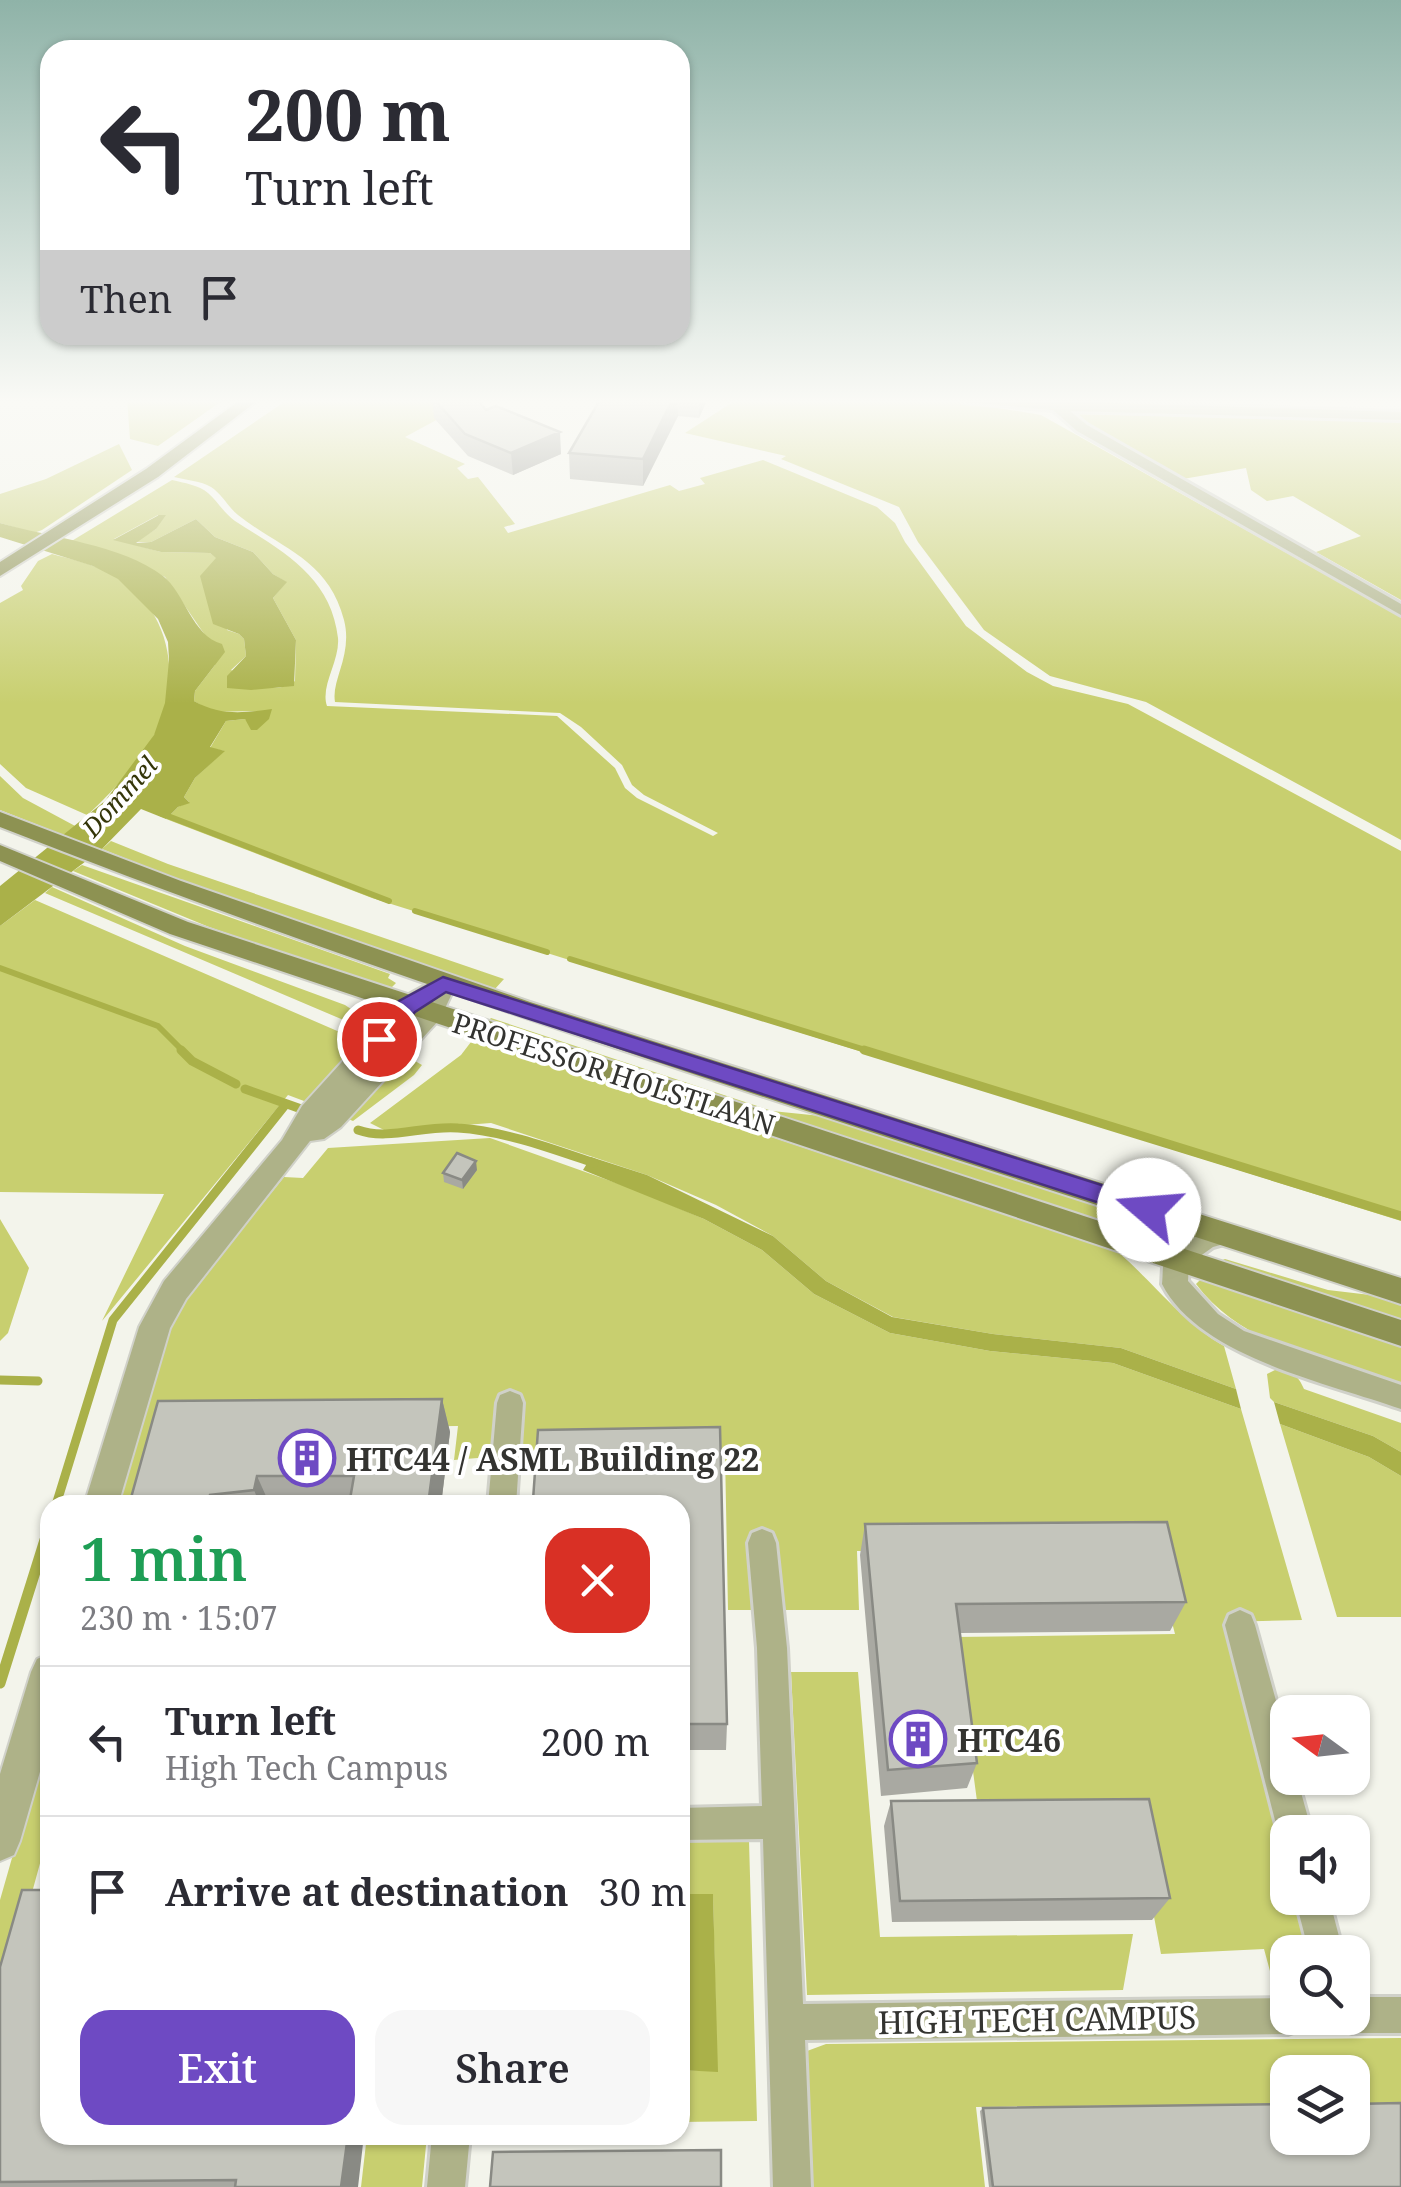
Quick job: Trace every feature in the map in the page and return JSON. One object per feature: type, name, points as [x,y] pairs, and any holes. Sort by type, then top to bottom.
[{"type":"main road","points":[[0,579],[15,561],[109,500]]},
{"type":"main road","name":"PROFESSOR HOLSTLAAN","points":[[0,820],[148,879],[443,984],[1401,1291]]},
{"type":"main road","name":"PROFESSOR HOLSTLAAN","points":[[0,852],[179,928],[1401,1333]]},
{"type":"street","points":[[1208,500],[1401,610]]},
{"type":"street","points":[[104,1495],[154,1327],[175,1290],[292,1148],[330,1120],[443,984]]},
{"type":"street","points":[[1225,1234],[1206,1240],[1176,1259],[1175,1284],[1209,1322],[1235,1340],[1401,1398]]},
{"type":"street","points":[[503,1495],[510,1404]]},
{"type":"street","points":[[762,1543],[772,1648],[792,2187]]},
{"type":"street","points":[[1240,1624],[1290,1815]]},
{"type":"street","points":[[0,1841],[40,1706]]},
{"type":"street","points":[[690,1824],[780,1822]]},
{"type":"street","points":[[1370,2016],[1401,2015]]},
{"type":"street","name":"HIGH TECH CAMPUS","points":[[786,2022],[1270,2016]]},
{"type":"street","points":[[446,2187],[449,2145]]},
{"type":"shaded area","points":[[0,500],[87,500],[34,533],[0,523]]},
{"type":"shaded area","points":[[139,500],[216,500],[231,518],[302,568],[326,598],[338,638],[326,690],[327,706],[557,716],[615,768],[625,788],[637,798],[713,836],[718,833],[644,795],[632,785],[622,765],[560,713],[335,702],[346,644],[337,599],[301,557],[238,515],[224,500],[496,500],[515,524],[504,527],[508,533],[619,500],[860,500],[877,507],[895,523],[966,626],[1027,672],[1053,686],[1128,704],[1401,851],[1401,1221],[372,898],[166,819],[189,802],[184,797],[195,778],[224,751],[210,748],[226,721],[245,719],[250,724],[261,711],[212,712],[194,701],[195,691],[215,665],[209,641],[165,577],[116,554],[70,542]],"holes":[[[158,515],[156,529],[135,542],[151,542],[196,519],[215,537],[253,552],[286,582],[273,598],[296,640],[295,681],[271,687],[231,670],[246,656],[244,639],[227,630],[213,563],[217,558],[210,553],[161,552],[114,539]]]},
{"type":"shaded area","points":[[882,500],[1193,500],[1401,617],[1401,840],[1146,702],[1050,676],[984,630],[918,542],[899,507]]},
{"type":"shaded area","points":[[1300,500],[1401,500],[1401,600],[1316,552],[1361,536]]},
{"type":"shaded area","points":[[52,554],[103,570],[129,586],[156,619],[169,661],[166,705],[154,736],[127,773],[87,815],[26,788],[0,764],[0,603],[23,590],[21,586],[38,561]]},
{"type":"shaded area","points":[[0,776],[23,798],[77,827],[66,836],[0,810]]},
{"type":"shaded area","points":[[111,841],[504,979],[494,990],[236,903],[102,849]]},
{"type":"shaded area","points":[[82,865],[390,974],[388,978],[396,983],[389,990],[209,927],[73,871]]},
{"type":"shaded area","points":[[52,887],[185,946],[345,1005],[363,1017],[367,1030],[45,893]]},
{"type":"shaded area","points":[[35,900],[365,1043],[312,1104],[288,1095],[102,1321],[164,1194],[0,1192],[0,926]]},
{"type":"shaded area","points":[[491,1018],[772,1111],[821,1116],[1161,1224],[1158,1242],[486,1023]]},
{"type":"shaded area","points":[[474,1038],[1118,1252],[1182,1314],[1224,1346],[1236,1389],[1121,1348],[993,1334],[893,1317],[826,1281],[773,1236],[716,1205],[647,1175],[491,1123],[386,1131],[370,1123],[461,1055]]},
{"type":"shaded area","points":[[408,1057],[422,1065],[414,1075],[353,1121],[348,1119]]},
{"type":"shaded area","points":[[490,1138],[636,1190],[704,1219],[762,1250],[814,1294],[890,1333],[990,1351],[1113,1363],[1241,1409],[1302,1620],[1223,1622],[1257,1723],[1270,1774],[1270,1795],[1275,1795],[1279,1815],[1270,1815],[1270,1915],[1306,1915],[1311,1935],[1270,1935],[1270,1971],[1264,1949],[1161,1954],[1135,1815],[979,1816],[955,1637],[1175,1634],[1153,1549],[857,1551],[859,1610],[728,1610],[725,1453],[526,1454],[454,1460],[458,1426],[160,1429],[142,1495],[116,1495],[159,1344],[188,1295],[284,1177],[303,1178],[328,1148]]},
{"type":"shaded area","points":[[0,1219],[29,1268],[8,1333],[0,1341]]},
{"type":"shaded area","points":[[1225,1259],[1328,1290],[1379,1296],[1401,1303],[1401,1322],[1218,1262]]},
{"type":"shaded area","points":[[1200,1280],[1401,1346],[1401,1385],[1263,1338],[1216,1306],[1196,1284]]},
{"type":"shaded area","points":[[1275,1370],[1294,1374],[1304,1389],[1401,1423],[1401,1452],[1373,1436],[1274,1402],[1267,1374]]},
{"type":"shaded area","points":[[1280,1424],[1369,1457],[1401,1476],[1401,1617],[1337,1617]]},
{"type":"shaded area","points":[[791,1672],[858,1672],[880,1937],[1133,1934],[1123,1990],[807,1995]]},
{"type":"shaded area","points":[[40,1760],[40,1863],[0,2009],[0,1900]]},
{"type":"shaded area","points":[[749,1841],[757,2121],[690,2122],[690,2070],[717,2071],[713,1895],[690,1894],[690,1842]]},
{"type":"shaded area","points":[[1401,2038],[1401,2103],[1370,2103],[1370,2055],[1270,2055],[1270,2104],[976,2107],[985,2187],[805,2187],[799,2054],[826,2044]]},
{"type":"shaded area","points":[[366,2145],[426,2145],[422,2187],[361,2187]]},
{"type":"water","points":[[166,515],[156,529],[136,543],[151,542],[196,519],[215,537],[253,552],[273,574],[287,582],[273,598],[296,640],[294,686],[227,688],[227,676],[246,656],[244,639],[239,634],[213,624],[200,576],[216,558],[210,553],[161,552],[113,540]]},
{"type":"water","name":"Dommel","points":[[0,523],[107,549],[163,576],[203,632],[222,644],[225,652],[195,691],[194,701],[223,711],[272,709],[269,719],[257,730],[251,730],[245,719],[226,721],[210,747],[225,751],[195,778],[184,797],[190,803],[178,807],[166,819],[141,809],[102,849],[0,926],[0,886],[105,801],[154,735],[165,703],[169,660],[168,642],[158,619],[118,579],[93,566],[0,537]]},
{"type":"water","points":[[591,1157],[647,1175],[773,1236],[826,1281],[892,1317],[993,1334],[1121,1348],[1236,1389],[1241,1409],[1113,1363],[990,1351],[890,1333],[814,1294],[762,1250],[704,1219],[583,1170]]},
{"type":"water","points":[[1274,1402],[1373,1436],[1401,1452],[1401,1476],[1369,1457],[1280,1424]]},
{"type":"water","points":[[690,1894],[713,1894],[718,2072],[690,2071]]},
{"type":"building","points":[[457,1153],[476,1161],[462,1180],[443,1173]]},
{"type":"building","points":[[442,1399],[429,1495],[351,1495],[354,1476],[257,1476],[254,1490],[210,1495],[132,1495],[158,1401]]},
{"type":"building","points":[[720,1427],[727,1724],[690,1724],[690,1495],[533,1495],[538,1430]]},
{"type":"building","points":[[1167,1522],[1186,1602],[956,1604],[977,1763],[888,1770],[865,1524]]},
{"type":"building","points":[[1149,1799],[1170,1898],[900,1901],[891,1801]]},
{"type":"building","points":[[22,1890],[40,1890],[40,2145],[347,2145],[341,2187],[235,2187],[236,2180],[0,2182],[0,1967]]},
{"type":"building","points":[[1401,2103],[1401,2187],[993,2187],[983,2108],[1270,2104],[1270,2155],[1370,2155],[1370,2104]]},
{"type":"building","points":[[721,2150],[721,2187],[490,2187],[493,2152]]},
{"type":"waterway","points":[[160,813],[389,901]]},
{"type":"waterway","points":[[415,911],[547,952]]},
{"type":"waterway","points":[[570,959],[872,1052]]},
{"type":"waterway","points":[[0,968],[158,1026],[184,1052]]},
{"type":"waterway","points":[[181,1050],[192,1061],[236,1084]]},
{"type":"waterway","points":[[864,1050],[1401,1216]]},
{"type":"waterway","points":[[245,1089],[304,1110]]},
{"type":"waterway","points":[[59,1495],[113,1320],[286,1104]]},
{"type":"waterway","points":[[358,1130],[382,1134],[445,1128],[475,1130],[527,1141],[594,1163]]},
{"type":"waterway","points":[[0,1380],[38,1381]]},
{"type":"waterway","points":[[0,1683],[40,1556]]},
{"type":"place","name":"HTC44 / ASML Building 22","points":[[307,1458]]},
{"type":"place","name":"HTC46","points":[[918,1739]]},
{"type":"route","points":[[379,1039],[407,1006],[443,984],[1149,1210]]}]
